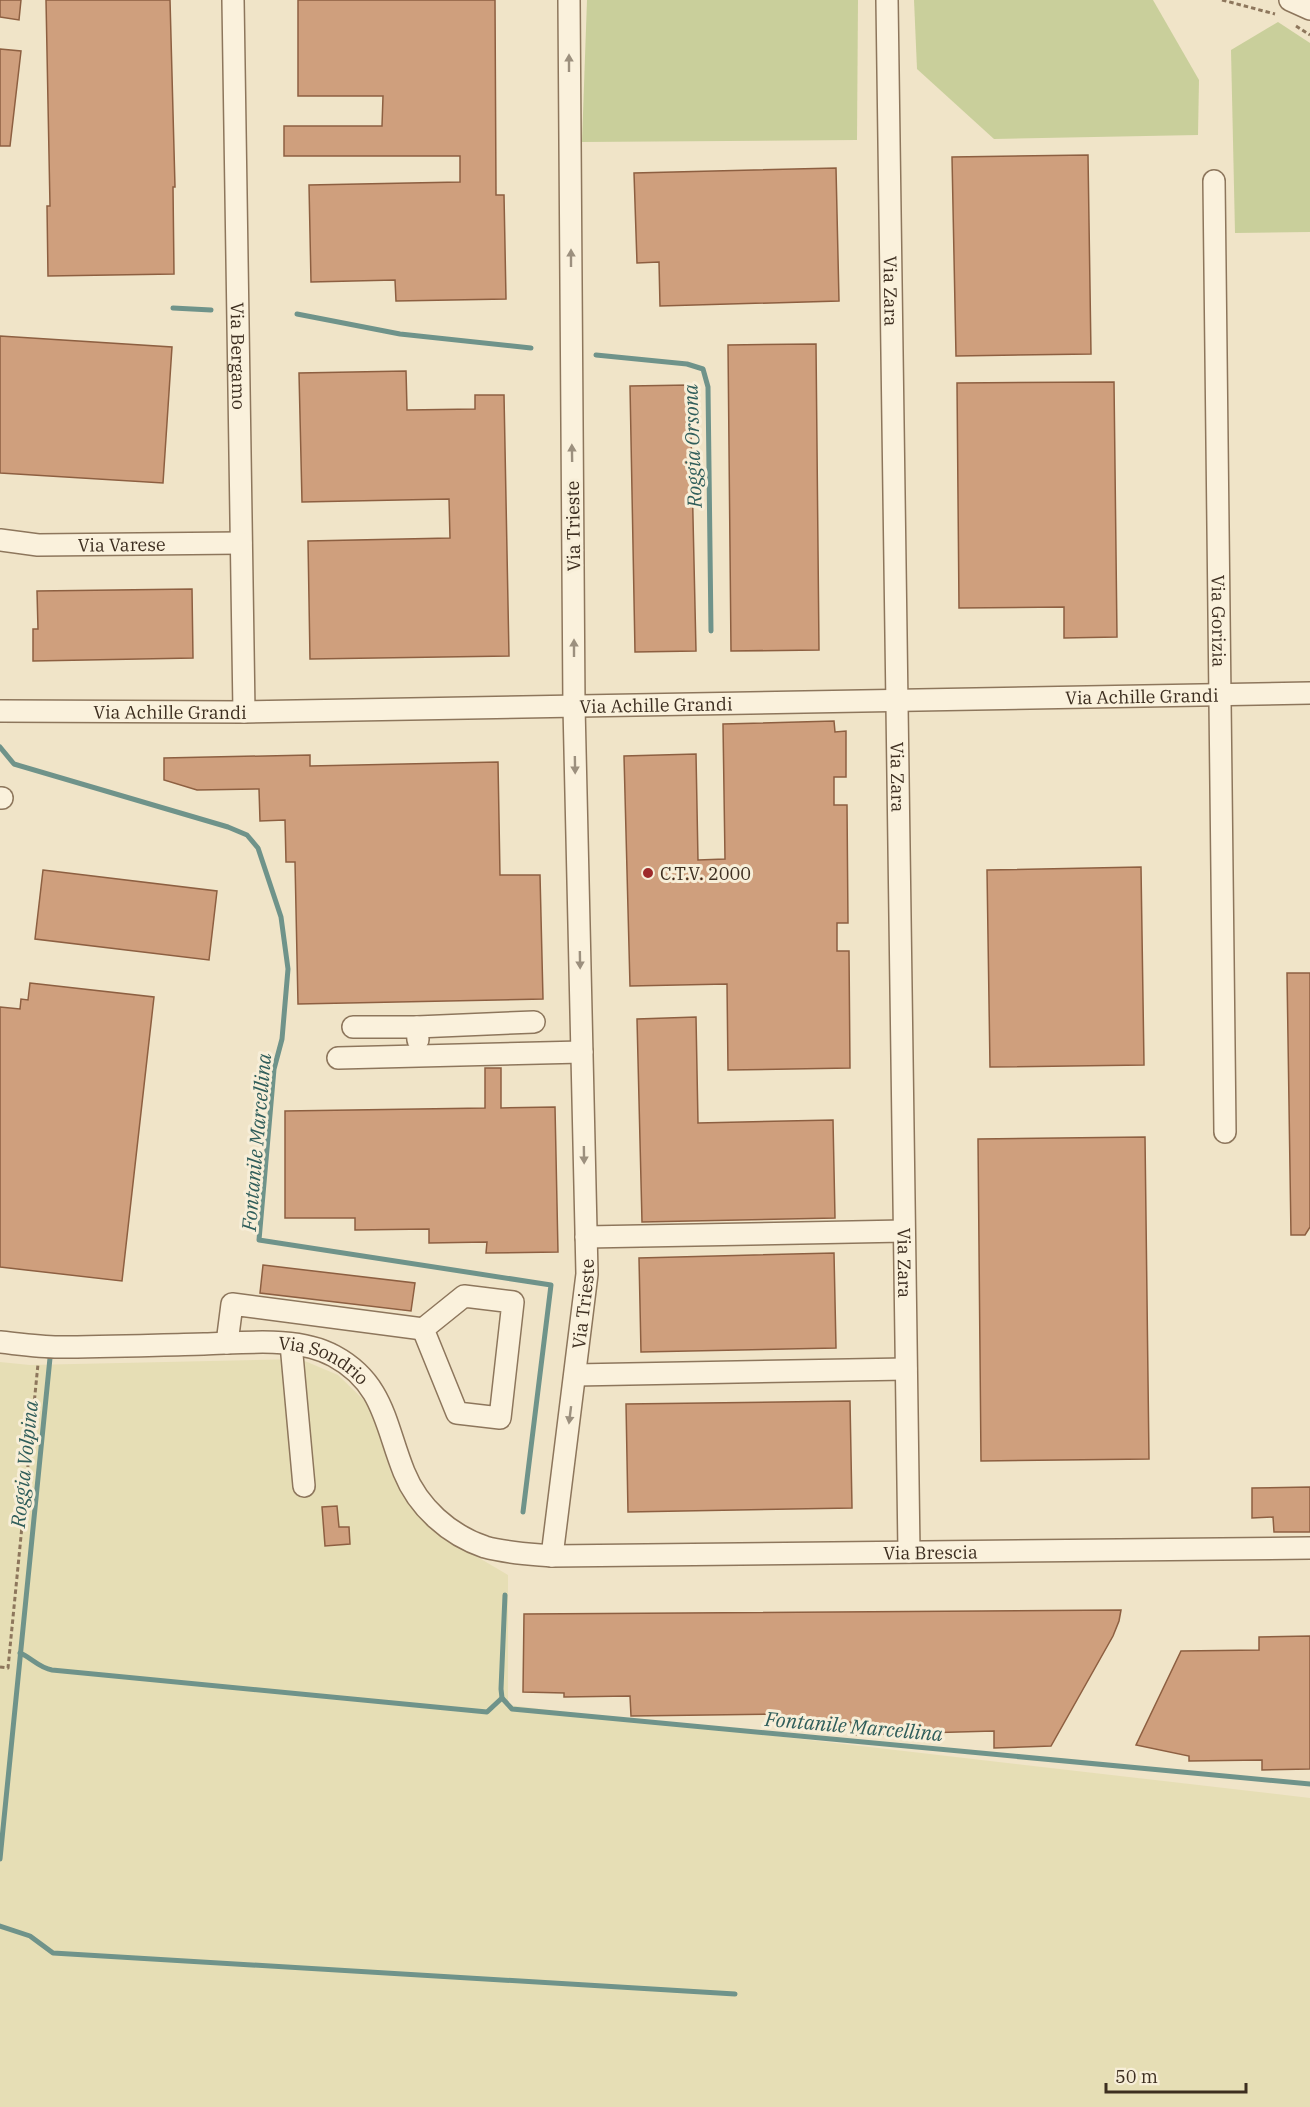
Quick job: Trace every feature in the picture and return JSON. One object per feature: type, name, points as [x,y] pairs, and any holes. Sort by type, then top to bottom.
[{"type":"street","name":"Via Bergamo","points":[[233,0],[244,712]]},
{"type":"street","name":"Via Trieste","points":[[552,1556],[587,1274],[574,706],[569,0]]},
{"type":"street","name":"Via Zara","points":[[887,0],[909,1552]]},
{"type":"street","points":[[1284,8],[1310,9]]},
{"type":"street","name":"Via Gorizia","points":[[1214,182],[1225,1132]]},
{"type":"street","name":"Via Varese","points":[[0,540],[38,545],[241,543]]},
{"type":"street","name":"Via Achille Grandi","points":[[0,711],[244,712],[1310,693]]},
{"type":"street","points":[[353,1027],[534,1022]]},
{"type":"street","points":[[417,1027],[418,1056]]},
{"type":"street","points":[[338,1058],[582,1052]]},
{"type":"street","points":[[586,1237],[904,1232]]},
{"type":"street","points":[[227,1343],[232,1304],[423,1329],[464,1296],[513,1302],[500,1418],[456,1413],[423,1329]]},
{"type":"street","name":"Via Sondrio","points":[[0,1342],[56,1347],[227,1343],[291,1344],[315,1348],[333,1355],[350,1366],[368,1384],[382,1406],[411,1488],[427,1509],[446,1526],[468,1540],[492,1549],[552,1556]]},
{"type":"street","points":[[291,1344],[304,1486]]},
{"type":"street","points":[[574,1375],[906,1369]]},
{"type":"street","name":"Via Brescia","points":[[552,1556],[1310,1548]]},
{"type":"path","points":[[1222,0],[1284,8]]},
{"type":"path","points":[[1294,25],[1310,35]]},
{"type":"path","points":[[0,1667],[8,1668],[39,1346]]},
{"type":"shaded area","points":[[300,1359],[338,1375],[370,1406],[391,1473],[430,1529],[508,1575],[508,1705],[1310,1798],[1310,2107],[0,2107],[0,1362],[30,1365]]},
{"type":"green space","points":[[587,0],[858,0],[857,140],[582,142]]},
{"type":"green space","points":[[914,0],[1153,0],[1199,80],[1198,135],[994,139],[917,69]]},
{"type":"green space","points":[[1278,22],[1310,43],[1310,232],[1235,233],[1231,50]]},
{"type":"building","points":[[0,0],[21,0],[19,20],[0,17]]},
{"type":"building","points":[[46,0],[170,0],[175,187],[173,187],[174,274],[48,276],[47,206],[50,206]]},
{"type":"building","points":[[298,0],[495,0],[496,195],[504,195],[506,299],[396,301],[395,280],[311,282],[309,185],[460,182],[460,156],[284,156],[284,126],[382,126],[383,96],[298,96]]},
{"type":"building","points":[[0,49],[21,51],[10,146],[0,146]]},
{"type":"building","points":[[1088,155],[1091,354],[956,356],[952,157]]},
{"type":"building","points":[[836,168],[839,301],[660,306],[659,262],[637,263],[634,173]]},
{"type":"building","points":[[0,336],[172,347],[163,483],[0,473]]},
{"type":"building","points":[[816,344],[819,650],[731,651],[728,345]]},
{"type":"building","points":[[406,371],[407,410],[475,409],[475,395],[504,395],[509,656],[310,659],[308,541],[450,538],[449,499],[302,502],[299,373]]},
{"type":"building","points":[[1114,382],[1117,637],[1064,638],[1064,607],[959,608],[957,383]]},
{"type":"building","points":[[690,385],[696,651],[635,652],[630,386]]},
{"type":"building","points":[[192,589],[193,658],[33,661],[33,629],[38,629],[37,591]]},
{"type":"building","points":[[834,721],[835,732],[846,731],[846,777],[834,777],[834,805],[847,805],[848,923],[837,923],[837,951],[849,951],[850,1068],[728,1070],[727,984],[630,986],[624,756],[696,754],[698,860],[725,859],[723,724]]},
{"type":"building","points":[[310,755],[310,766],[498,762],[500,875],[540,875],[543,999],[298,1004],[295,862],[286,862],[285,820],[260,821],[259,789],[197,790],[164,780],[164,758]]},
{"type":"building","points":[[1141,867],[1144,1065],[990,1067],[987,870]]},
{"type":"building","points":[[43,870],[217,891],[209,960],[35,939]]},
{"type":"building","points":[[1287,973],[1310,973],[1310,1227],[1305,1235],[1291,1235]]},
{"type":"building","points":[[30,983],[154,997],[122,1281],[0,1267],[0,1007],[20,1009],[21,999],[28,1000]]},
{"type":"building","points":[[696,1017],[698,1123],[833,1120],[835,1218],[642,1222],[637,1019]]},
{"type":"building","points":[[485,1068],[501,1068],[501,1108],[555,1107],[558,1252],[486,1253],[487,1242],[429,1243],[429,1229],[355,1230],[355,1218],[285,1218],[285,1111],[485,1108]]},
{"type":"building","points":[[1145,1137],[1149,1459],[981,1461],[978,1139]]},
{"type":"building","points":[[834,1253],[836,1348],[641,1352],[639,1258]]},
{"type":"building","points":[[263,1265],[415,1283],[411,1311],[260,1293]]},
{"type":"building","points":[[850,1401],[852,1508],[628,1512],[626,1404]]},
{"type":"building","points":[[1310,1487],[1310,1532],[1274,1532],[1273,1517],[1252,1518],[1252,1488]]},
{"type":"building","points":[[337,1506],[339,1527],[349,1527],[350,1544],[325,1546],[322,1507]]},
{"type":"building","points":[[1121,1610],[1113,1636],[1051,1746],[994,1748],[994,1731],[851,1735],[851,1722],[775,1724],[774,1714],[631,1716],[630,1696],[564,1697],[564,1693],[523,1692],[524,1614]]},
{"type":"building","points":[[1310,1636],[1310,1769],[1262,1770],[1262,1760],[1189,1761],[1189,1756],[1136,1745],[1181,1651],[1259,1650],[1259,1637]]},
{"type":"waterway","name":"Roggia Orsona","points":[[173,308],[211,310]]},
{"type":"waterway","name":"Roggia Orsona","points":[[297,314],[400,334],[531,348]]},
{"type":"waterway","name":"Roggia Orsona","points":[[596,355],[687,364],[703,369],[708,387],[711,631]]},
{"type":"waterway","name":"Fontanile Marcellina","points":[[0,747],[14,764],[228,827],[247,835],[258,848],[281,917],[288,969],[282,1039],[274,1069],[259,1240],[551,1285],[523,1512]]},
{"type":"waterway","name":"Roggia Volpina","points":[[0,1859],[50,1358]]},
{"type":"waterway","name":"Fontanile Marcellina","points":[[505,1595],[501,1689],[502,1698],[512,1709],[1310,1784]]},
{"type":"waterway","points":[[20,1653],[52,1670],[487,1712],[502,1698]]},
{"type":"waterway","points":[[0,1926],[30,1936],[53,1953],[735,1994]]},
{"type":"place","name":"C.T.V. 2000","points":[[648,873]]}]
